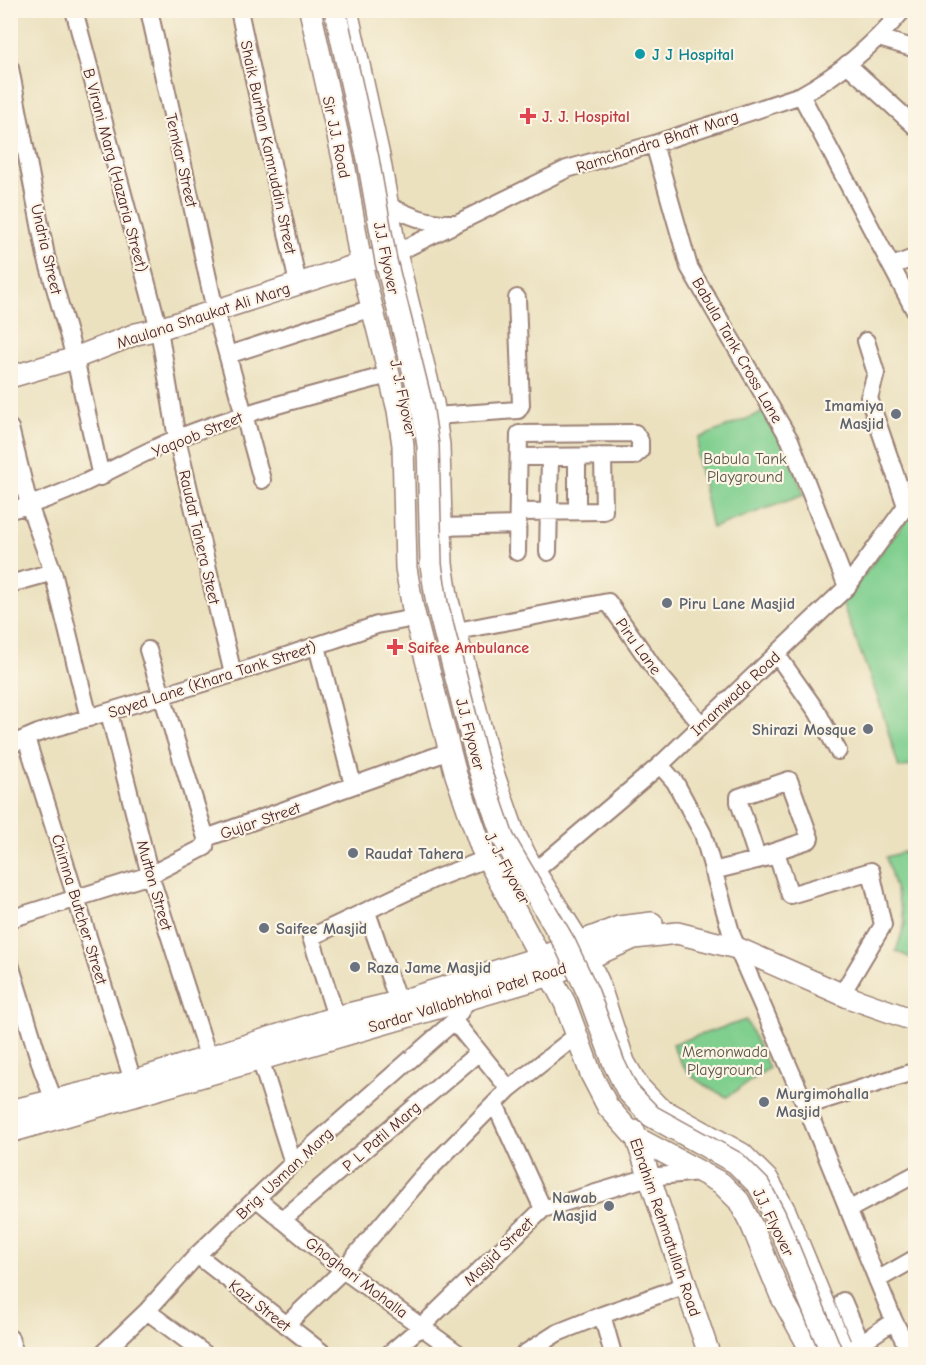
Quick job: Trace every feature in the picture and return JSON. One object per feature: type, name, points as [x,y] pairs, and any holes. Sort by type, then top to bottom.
[{"type":"main road","name":"Sir J.J. Road","points":[[310,10],[344,163],[361,264]]},
{"type":"main road","name":"J. J. Flyover","points":[[322,10],[355,161],[373,264],[409,408],[415,447],[418,566],[424,606],[467,771],[491,843],[554,950],[576,998],[602,1069],[617,1100],[643,1126],[728,1174],[748,1194],[763,1221],[818,1354]]},
{"type":"main road","name":"J.J. Flyover","points":[[335,10],[368,159],[386,261],[422,406],[428,446],[431,565],[437,604],[479,768],[503,838],[565,944],[588,993],[614,1064],[628,1092],[651,1116],[736,1163],[759,1186],[775,1216],[832,1354]]},
{"type":"main road","points":[[347,10],[366,94],[396,253],[435,416],[439,445],[442,564],[448,601],[490,764],[514,833],[598,981],[624,1062],[638,1086],[658,1107],[742,1154],[768,1180],[852,1346]]},
{"type":"main road","name":"Maulana Shaukat Ali Marg","points":[[10,377],[75,358],[136,334],[159,329],[396,253]]},
{"type":"main road","points":[[361,264],[398,410],[403,445],[406,567],[415,618],[456,775],[486,859],[565,1003],[591,1074],[608,1107],[635,1137],[721,1183],[739,1201],[781,1296],[813,1354]]},
{"type":"main road","name":"Sardar Vallabhbhai Patel Road","points":[[10,1132],[62,1118],[257,1051],[336,1017],[502,979],[546,966],[583,951],[619,927],[671,921],[735,942],[846,987],[915,1010]]},
{"type":"main road","name":"Sardar Vallabhbhai Patel Road","points":[[735,942],[848,997],[915,1021]]},
{"type":"main road","name":"Sardar Vallabhbhai Patel Road","points":[[10,1111],[133,1081],[208,1056],[257,1051],[469,998],[502,979]]},
{"type":"main road","name":"Ebrahim Rehmatullah Road","points":[[624,1062],[635,1137],[709,1354]]},
{"type":"street","name":"B Virani Marg (Hazaria Street)","points":[[74,10],[159,329]]},
{"type":"street","name":"Temkar Street","points":[[149,10],[215,310],[262,480]]},
{"type":"street","name":"Shaik Burhan Kamruddin Street","points":[[239,10],[298,284]]},
{"type":"street","name":"Ramchandra Bhatt Marg","points":[[396,253],[567,170],[801,95],[818,86],[879,38],[903,10]]},
{"type":"street","points":[[879,38],[915,49]]},
{"type":"street","points":[[847,64],[915,127]]},
{"type":"street","name":"Undria Street","points":[[10,68],[46,256],[75,358],[100,477]]},
{"type":"street","points":[[801,95],[915,313]]},
{"type":"street","name":"Babula Tank Cross Lane","points":[[654,144],[689,267],[790,440],[847,587]]},
{"type":"street","points":[[388,206],[434,224],[459,223]]},
{"type":"street","points":[[892,266],[915,257]]},
{"type":"street","points":[[517,298],[521,405],[518,410],[517,552]]},
{"type":"street","points":[[228,355],[372,308]]},
{"type":"street","name":"Raudat Tahera Steet","points":[[159,329],[177,439],[232,674]]},
{"type":"street","points":[[866,341],[876,373],[868,398],[910,502]]},
{"type":"street","name":"Yaqoob Street","points":[[10,510],[29,506],[100,477],[177,439],[243,415],[388,375]]},
{"type":"street","points":[[435,416],[518,410]]},
{"type":"street","points":[[10,428],[29,506],[53,572],[89,718]]},
{"type":"street","points":[[519,434],[635,433],[639,437],[640,451],[634,456],[519,457]]},
{"type":"street","points":[[577,511],[581,434]]},
{"type":"street","points":[[548,552],[550,457]]},
{"type":"street","points":[[441,526],[518,518],[549,512],[604,511],[603,457]]},
{"type":"street","name":"Imamwada Road","points":[[535,871],[660,765],[847,587],[910,502]]},
{"type":"street","points":[[10,584],[53,572]]},
{"type":"street","name":"Piru Lane","points":[[457,631],[608,602],[656,671],[701,724]]},
{"type":"street","name":"Sayed Lane (Khara Tank Street)","points":[[15,742],[232,674],[377,625],[415,618]]},
{"type":"street","points":[[317,645],[353,785]]},
{"type":"street","points":[[148,650],[206,838]]},
{"type":"street","points":[[777,655],[818,713],[838,751]]},
{"type":"street","name":"Mutton Street","points":[[110,713],[150,875],[208,1056]]},
{"type":"street","name":"Chimna Butcher Street","points":[[15,742],[77,898],[133,1081]]},
{"type":"street","name":"Gujar Street","points":[[10,919],[150,875],[205,847],[206,838],[450,751]]},
{"type":"street","points":[[660,765],[675,782],[703,834],[735,942],[806,1106],[894,1321],[911,1354]]},
{"type":"street","points":[[789,780],[810,838],[758,859],[739,797],[789,780]]},
{"type":"street","points":[[713,871],[777,855],[790,895],[871,871],[883,925],[846,987]]},
{"type":"street","points":[[336,1017],[311,937],[434,879],[486,859]]},
{"type":"street","points":[[368,912],[398,1002]]},
{"type":"street","points":[[10,964],[52,1099],[62,1118]]},
{"type":"street","name":"Brig. Usman Marg","points":[[102,1354],[147,1311],[197,1255],[256,1198],[454,1021],[469,998]]},
{"type":"street","points":[[454,1021],[509,1089]]},
{"type":"street","points":[[286,1325],[343,1270],[422,1177],[509,1089],[577,1035]]},
{"type":"street","points":[[257,1051],[293,1163]]},
{"type":"street","name":"P L Patil Marg","points":[[282,1220],[479,1052]]},
{"type":"street","points":[[806,1106],[915,1071]]},
{"type":"street","points":[[495,1104],[543,1209]]},
{"type":"street","name":"Masjid Street","points":[[388,1354],[422,1326],[543,1209],[649,1177],[699,1172]]},
{"type":"street","points":[[848,1210],[915,1174]]},
{"type":"street","name":"Ghoghari Mohalla","points":[[256,1198],[343,1270],[459,1354]]},
{"type":"street","name":"Kazi Street","points":[[197,1255],[324,1354]]},
{"type":"street","points":[[877,1280],[915,1258]]},
{"type":"street","points":[[524,1354],[545,1340],[602,1315],[686,1285]]},
{"type":"street","points":[[843,1301],[852,1346]]},
{"type":"street","points":[[147,1311],[205,1354]]},
{"type":"street","points":[[602,1315],[612,1354]]},
{"type":"street","points":[[852,1346],[894,1321]]},
{"type":"street","points":[[852,1346],[875,1325]]},
{"type":"street","points":[[10,1338],[15,1354]]},
{"type":"green space","name":"Babula Tank Playground","points":[[766,411],[797,475],[804,495],[712,528],[697,457],[699,438]]},
{"type":"green space","points":[[915,509],[915,765],[899,768],[879,701],[842,603]]},
{"type":"green space","points":[[916,849],[915,960],[896,951],[905,923],[886,857]]},
{"type":"green space","name":"Memonwada Playground","points":[[746,1020],[769,1068],[727,1097],[693,1077],[687,1071],[672,1044]]},
{"type":"place","name":"J J Hospital","points":[[640,54]]},
{"type":"place","name":"J. J. Hospital","points":[[528,116]]},
{"type":"place","name":"Imamiya Masjid","points":[[896,414]]},
{"type":"place","name":"Piru Lane Masjid","points":[[667,603]]},
{"type":"place","name":"Saifee Ambulance","points":[[395,647]]},
{"type":"place","name":"Shirazi Mosque","points":[[868,729]]},
{"type":"place","name":"Raudat Tahera","points":[[353,853]]},
{"type":"place","name":"Saifee Masjid","points":[[264,928]]},
{"type":"place","name":"Raza Jame Masjid","points":[[355,967]]},
{"type":"place","name":"Murgimohalla Masjid","points":[[764,1102]]},
{"type":"place","name":"Nawab Masjid","points":[[609,1206]]}]
